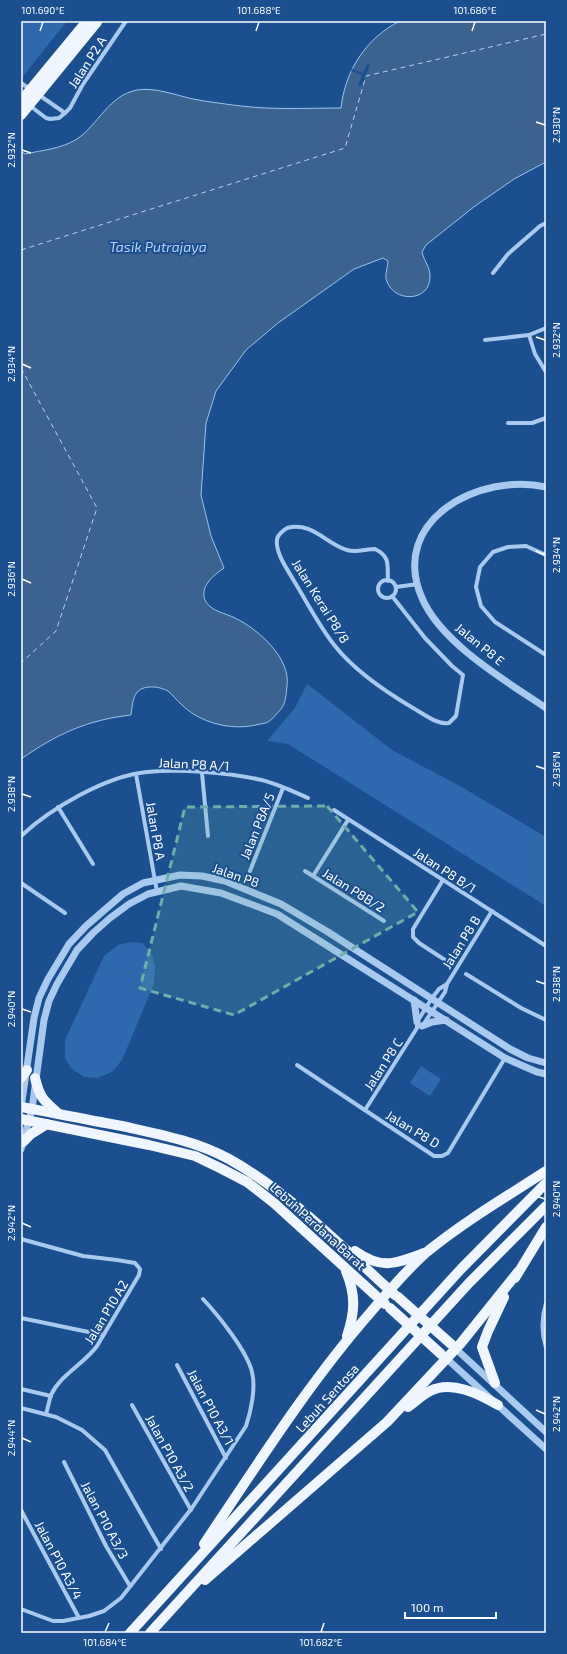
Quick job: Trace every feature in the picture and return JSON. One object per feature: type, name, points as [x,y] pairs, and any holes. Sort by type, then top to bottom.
[{"type":"main road","points":[[21,100],[94,21]]},
{"type":"main road","points":[[21,115],[94,21]]},
{"type":"main road","points":[[35,1078],[40,1096],[44,1102],[58,1114]]},
{"type":"main road","name":"Lebuh Perdana Barat","points":[[24,1108],[144,1131],[199,1146],[228,1159],[255,1176],[325,1231],[453,1346]]},
{"type":"main road","name":"Lebuh Perdana Barat","points":[[25,1120],[149,1145],[195,1156],[247,1182],[274,1202],[444,1357]]},
{"type":"main road","points":[[22,1146],[31,1134],[46,1124]]},
{"type":"main road","points":[[184,1573],[303,1397],[346,1340],[390,1290],[427,1252],[466,1222],[546,1171]]},
{"type":"main road","name":"Lebuh Sentosa","points":[[130,1633],[461,1269],[546,1183]]},
{"type":"main road","name":"Lebuh Sentosa","points":[[150,1633],[469,1283],[546,1206]]},
{"type":"main road","points":[[494,1383],[482,1347],[488,1331],[518,1272],[546,1227]]},
{"type":"main road","points":[[325,1231],[363,1257],[378,1264],[390,1264],[427,1252]]},
{"type":"main road","points":[[345,1268],[351,1283],[354,1297],[353,1318],[346,1340]]},
{"type":"main road","points":[[387,1422],[453,1346],[485,1314],[518,1272]]},
{"type":"main road","points":[[170,1611],[387,1422],[431,1390],[446,1387],[473,1392],[498,1405]]},
{"type":"street","name":"Jalan P2 A","points":[[65,113],[70,108],[83,84],[126,21]]},
{"type":"street","points":[[21,83],[65,113],[54,119],[46,118],[21,100]]},
{"type":"street","points":[[493,273],[508,254],[540,226],[546,223]]},
{"type":"street","points":[[485,340],[529,334],[546,328]]},
{"type":"street","points":[[529,334],[535,354],[546,372]]},
{"type":"street","points":[[508,423],[532,423],[546,418]]},
{"type":"street","name":"Jalan P8 E","points":[[546,487],[524,484],[489,489],[470,494],[446,507],[427,526],[418,547],[415,562],[418,584],[422,598],[441,628],[451,638],[509,683],[546,708]]},
{"type":"street","name":"Jalan Kerai P8/8","points":[[388,580],[388,563],[386,557],[375,549],[353,552],[346,550],[318,533],[303,527],[287,528],[278,536],[277,544],[283,560],[312,611],[335,646],[345,657],[391,695],[436,721],[445,724],[449,723],[456,716],[463,675],[452,666],[425,638],[392,596]]},
{"type":"street","points":[[546,555],[526,546],[508,547],[493,552],[480,568],[476,587],[480,606],[494,622],[546,654]]},
{"type":"street","points":[[388,580],[396,587],[396,590],[392,596],[386,598],[379,591],[382,582],[388,580]]},
{"type":"street","points":[[396,587],[418,584]]},
{"type":"street","name":"Jalan P8 A/1","points":[[21,836],[29,828],[58,807],[87,791],[116,779],[146,772],[182,771],[258,779],[308,798]]},
{"type":"street","points":[[202,773],[208,836]]},
{"type":"street","name":"Jalan P8 A","points":[[136,774],[157,892]]},
{"type":"street","name":"Jalan P8A/5","points":[[250,871],[284,788]]},
{"type":"street","points":[[58,807],[93,864]]},
{"type":"street","name":"Jalan P8 B/1","points":[[334,810],[546,946]]},
{"type":"street","name":"Jalan P8B/2","points":[[313,876],[348,820]]},
{"type":"street","name":"Jalan P8B/2","points":[[305,871],[384,921]]},
{"type":"street","name":"Jalan P8","points":[[22,1146],[25,1120],[24,1074],[39,998],[48,979],[69,944],[86,926],[123,894],[143,883],[180,875],[202,876],[225,881],[281,904],[436,1000],[510,1049],[528,1058],[546,1063]]},
{"type":"street","points":[[443,880],[413,929],[413,937],[419,944],[444,960]]},
{"type":"street","points":[[21,883],[65,913]]},
{"type":"street","name":"Jalan P8","points":[[24,1108],[35,1078],[44,1020],[49,1001],[77,950],[93,933],[129,904],[148,894],[181,886],[221,893],[277,914],[505,1058],[546,1074]]},
{"type":"street","name":"Jalan P8 B","points":[[436,1000],[445,992],[447,984],[492,911]]},
{"type":"street","points":[[466,974],[521,1008],[546,1020]]},
{"type":"street","name":"Jalan P8 B","points":[[436,1000],[439,989],[447,984]]},
{"type":"street","points":[[414,1000],[419,1025],[446,1020]]},
{"type":"street","points":[[429,1009],[436,1000]]},
{"type":"street","points":[[429,1009],[436,1000]]},
{"type":"street","name":"Jalan P8 C","points":[[365,1110],[429,1009]]},
{"type":"street","name":"Jalan P8 C","points":[[419,1025],[429,1009]]},
{"type":"street","name":"Jalan P8 D","points":[[296,1065],[434,1156],[442,1156],[448,1153],[505,1058]]},
{"type":"street","name":"Jalan P10 A2","points":[[21,1239],[83,1256],[118,1260],[135,1264],[140,1269],[139,1275],[91,1355],[59,1383],[51,1396],[46,1414]]},
{"type":"street","points":[[21,1609],[53,1621],[63,1621],[104,1611],[121,1598],[191,1510],[246,1426],[250,1415],[253,1398],[253,1373],[248,1359],[218,1315],[203,1299]]},
{"type":"street","points":[[546,1302],[543,1310],[541,1333],[546,1348]]},
{"type":"street","points":[[21,1318],[103,1335]]},
{"type":"street","name":"Lebuh Perdana Barat","points":[[453,1346],[546,1432]]},
{"type":"street","name":"Lebuh Perdana Barat","points":[[444,1357],[546,1449]]},
{"type":"street","name":"Jalan P10 A3/1","points":[[177,1365],[226,1458]]},
{"type":"street","points":[[21,1389],[51,1396]]},
{"type":"street","name":"Jalan P10 A3/2","points":[[132,1405],[191,1510]]},
{"type":"street","points":[[21,1408],[46,1414],[82,1430],[105,1450],[161,1548]]},
{"type":"street","name":"Jalan P10 A3/3","points":[[64,1462],[106,1546],[130,1586]]},
{"type":"street","name":"Jalan P10 A3/4","points":[[21,1510],[79,1618]]},
{"type":"highlighted area","points":[[327,806],[418,912],[234,1015],[140,988],[185,807]]},
{"type":"shaded area","points":[[21,21],[67,21],[21,79]]},
{"type":"shaded area","points":[[307,684],[392,750],[460,786],[546,837],[546,906],[288,744],[267,741],[295,708]]},
{"type":"shaded area","points":[[131,942],[143,943],[152,955],[155,966],[154,984],[122,1060],[112,1072],[97,1078],[84,1077],[71,1068],[65,1058],[65,1040],[104,956],[118,945]]},
{"type":"shaded area","points":[[421,1066],[441,1079],[430,1096],[410,1083]]},
{"type":"water","name":"Tasik Putrajaya","points":[[400,21],[546,21],[546,162],[514,179],[475,206],[426,245],[422,252],[430,276],[429,285],[425,291],[411,297],[396,293],[390,287],[386,279],[388,261],[383,258],[354,269],[278,323],[246,350],[216,391],[206,423],[201,495],[211,536],[224,568],[208,582],[204,591],[204,597],[206,602],[212,608],[235,618],[253,629],[263,637],[278,655],[284,665],[287,675],[286,695],[283,707],[266,723],[243,727],[226,726],[210,722],[195,715],[184,707],[168,691],[157,687],[147,687],[138,691],[136,694],[131,715],[100,720],[60,735],[21,759],[21,151],[25,154],[52,149],[77,139],[111,104],[119,98],[127,93],[144,89],[158,90],[193,99],[223,104],[253,107],[341,108],[347,81],[359,57],[367,46],[377,37]]},
{"type":"pier","points":[[367,64],[370,65],[362,86],[358,85],[362,75],[351,71],[352,69],[363,73]]},
{"type":"ferry route","points":[[21,250],[345,148],[366,76],[546,34]]},
{"type":"ferry route","points":[[21,368],[97,508],[56,631],[21,663]]}]
